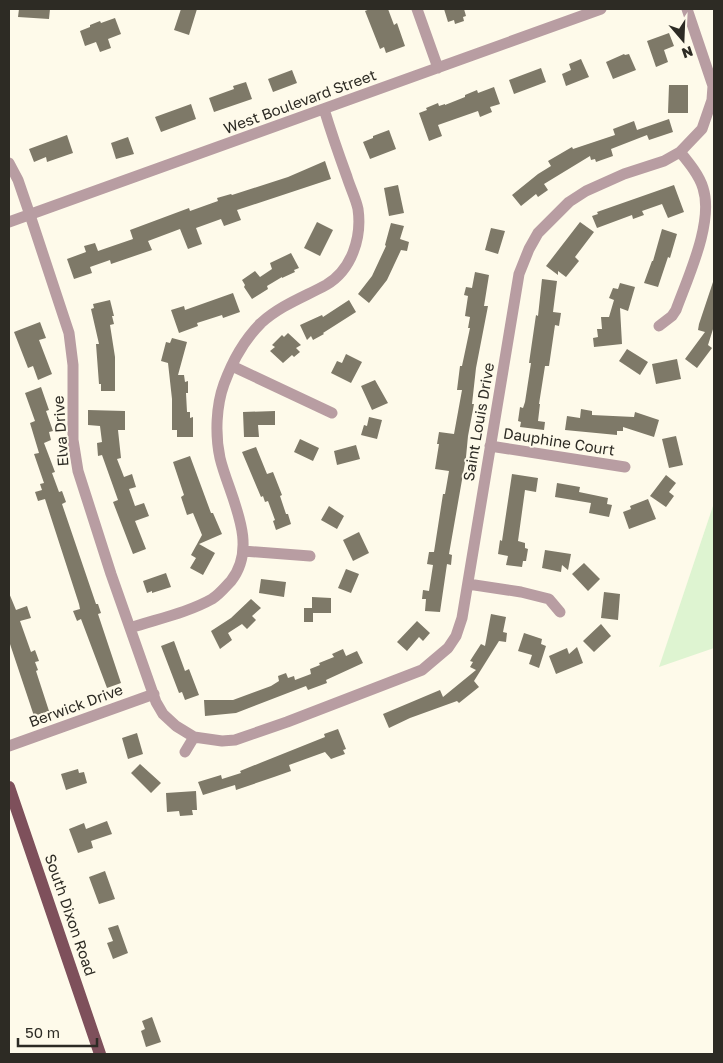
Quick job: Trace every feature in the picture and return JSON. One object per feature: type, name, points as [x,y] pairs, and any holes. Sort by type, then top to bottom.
[{"type":"main road","name":"South Dixon Road","points":[[9,786],[100,1054]]},
{"type":"street","points":[[417,9],[438,68]]},
{"type":"street","name":"West Boulevard Street","points":[[9,222],[601,9]]},
{"type":"street","name":"Saint Louis Drive","points":[[194,737],[222,741],[235,740],[287,722],[422,670],[448,648],[456,636],[462,618],[519,274],[538,233],[569,202],[586,191],[624,174],[664,161],[680,152],[702,129],[712,100],[713,86],[687,9]]},
{"type":"street","points":[[130,628],[186,610],[212,598],[223,590],[234,576],[241,562],[243,550],[242,531],[220,458],[218,440],[219,403],[224,384],[245,342],[261,323],[286,305],[327,284],[337,276],[352,257],[359,231],[358,209],[324,109]]},
{"type":"street","points":[[659,326],[672,316],[676,310],[705,228],[706,200],[703,186],[680,152]]},
{"type":"street","name":"Elva Drive","points":[[9,163],[18,180],[68,334],[73,365],[73,440],[78,471],[154,694],[163,714],[176,726],[194,737]]},
{"type":"street","points":[[232,366],[332,413]]},
{"type":"street","name":"Dauphine Court","points":[[490,446],[624,467]]},
{"type":"street","points":[[243,550],[310,556]]},
{"type":"street","points":[[468,584],[521,592],[549,599],[560,612]]},
{"type":"street","name":"Berwick Drive","points":[[9,746],[154,694]]},
{"type":"street","points":[[185,752],[194,737]]},
{"type":"green space","points":[[714,503],[714,648],[659,667]]},
{"type":"building","points":[[19,9],[50,9],[49,19],[18,17]]},
{"type":"building","points":[[181,9],[197,9],[189,35],[174,30]]},
{"type":"building","points":[[370,9],[388,9],[394,25],[397,23],[405,46],[386,53],[384,47],[380,49],[365,11]]},
{"type":"building","points":[[444,9],[464,9],[466,16],[463,17],[464,21],[455,24],[454,20],[448,22]]},
{"type":"building","points":[[115,18],[121,34],[108,39],[111,48],[100,52],[96,42],[85,46],[80,31],[100,21],[101,23]]},
{"type":"building","points":[[669,33],[674,46],[664,50],[668,62],[656,67],[647,41]]},
{"type":"building","points":[[624,54],[629,54],[636,70],[613,79],[606,62]]},
{"type":"building","points":[[581,59],[589,77],[566,86],[562,74],[571,70],[569,64]]},
{"type":"building","points":[[541,68],[546,82],[514,94],[509,80]]},
{"type":"building","points":[[292,70],[297,83],[273,92],[268,79]]},
{"type":"building","points":[[246,82],[252,99],[214,112],[209,98],[234,89],[233,86]]},
{"type":"building","points":[[669,85],[688,85],[688,113],[668,113]]},
{"type":"building","points":[[494,87],[500,104],[490,107],[492,112],[480,117],[478,111],[438,125],[442,136],[429,141],[419,113],[438,103],[439,106],[445,105],[477,90],[478,93]]},
{"type":"building","points":[[191,104],[196,119],[161,132],[155,117]]},
{"type":"building","points":[[669,119],[673,132],[649,140],[647,135],[611,149],[613,156],[596,162],[595,159],[591,160],[590,156],[544,184],[548,190],[538,197],[536,194],[521,206],[512,195],[551,166],[548,161],[572,147],[573,149],[615,135],[613,129],[634,121],[637,130]]},
{"type":"building","points":[[389,130],[396,149],[370,159],[363,142]]},
{"type":"building","points":[[67,135],[73,153],[47,162],[46,157],[34,162],[29,149]]},
{"type":"building","points":[[128,137],[134,154],[116,159],[111,143]]},
{"type":"building","points":[[325,161],[331,179],[237,210],[241,220],[224,226],[221,219],[196,228],[202,244],[188,249],[180,229],[148,241],[152,250],[111,264],[110,260],[90,267],[92,273],[74,279],[67,259],[86,252],[84,246],[95,243],[98,251],[133,239],[130,230],[189,208],[190,211],[218,201],[217,198],[288,177]]},
{"type":"building","points":[[398,185],[404,213],[389,216],[384,188]]},
{"type":"building","points":[[674,185],[684,212],[668,218],[662,204],[642,211],[644,215],[633,219],[632,215],[597,228],[592,216],[598,214],[597,212]]},
{"type":"building","points":[[317,222],[333,230],[320,256],[304,248]]},
{"type":"building","points":[[580,222],[594,232],[575,257],[579,261],[566,277],[558,271],[558,275],[546,266]]},
{"type":"building","points":[[391,223],[404,226],[400,239],[409,242],[407,251],[401,250],[387,280],[369,303],[358,294],[372,276],[386,246]]},
{"type":"building","points":[[491,228],[505,231],[498,254],[485,250]]},
{"type":"building","points":[[662,229],[677,234],[670,258],[668,257],[658,287],[644,283],[653,261]]},
{"type":"building","points":[[291,253],[299,268],[294,270],[295,272],[267,286],[268,289],[252,299],[242,280],[255,271],[260,277],[272,269],[270,263]]},
{"type":"building","points":[[475,272],[489,275],[484,306],[488,306],[476,368],[472,404],[474,404],[449,554],[452,555],[451,565],[447,564],[440,612],[425,611],[426,599],[422,599],[423,590],[429,591],[433,565],[427,564],[429,552],[434,552],[443,494],[445,494],[449,471],[435,469],[439,444],[437,444],[439,432],[454,434],[462,390],[457,390],[460,366],[462,366],[470,328],[468,328],[470,317],[465,316],[468,296],[464,295],[466,287],[472,288]]},
{"type":"building","points":[[542,279],[557,281],[553,312],[561,313],[559,326],[555,325],[549,366],[545,366],[539,404],[538,421],[545,422],[544,430],[520,427],[521,422],[518,421],[520,407],[523,408],[525,402]]},
{"type":"building","points":[[713,282],[714,326],[708,345],[712,348],[697,368],[685,359],[705,332],[698,330]]},
{"type":"building","points":[[620,283],[635,287],[628,311],[620,308],[622,344],[594,347],[593,338],[598,337],[597,329],[602,329],[601,317],[609,317],[614,300],[609,298],[613,288],[618,289]]},
{"type":"building","points":[[233,293],[240,312],[223,318],[222,315],[197,323],[198,326],[179,333],[171,310],[184,306],[185,310]]},
{"type":"building","points":[[110,300],[114,316],[112,316],[114,324],[110,325],[115,357],[115,391],[101,391],[96,344],[99,344],[91,309],[94,308],[93,304]]},
{"type":"building","points":[[349,300],[356,312],[324,334],[313,340],[311,336],[307,340],[300,325],[322,315],[323,317]]},
{"type":"building","points":[[40,322],[46,338],[39,340],[52,374],[38,380],[33,366],[28,368],[14,332]]},
{"type":"building","points":[[288,333],[301,345],[296,348],[300,352],[294,357],[292,355],[283,363],[270,351],[275,347],[272,345],[282,335],[284,337]]},
{"type":"building","points":[[172,338],[187,342],[178,375],[184,375],[185,382],[188,381],[188,393],[186,393],[187,412],[190,412],[190,418],[193,417],[193,437],[177,437],[177,430],[172,430],[172,399],[168,363],[161,361],[166,342],[170,343]]},
{"type":"building","points":[[627,349],[648,362],[640,375],[619,361]]},
{"type":"building","points":[[346,354],[362,362],[351,383],[331,373],[337,361],[342,363]]},
{"type":"building","points":[[677,359],[681,379],[656,384],[652,364]]},
{"type":"building","points":[[375,380],[388,403],[372,410],[361,386]]},
{"type":"building","points":[[41,387],[49,410],[46,411],[53,431],[49,432],[51,440],[44,443],[55,472],[52,473],[59,492],[62,491],[66,502],[62,504],[96,604],[98,604],[101,613],[98,614],[121,683],[107,688],[81,619],[77,621],[73,611],[80,609],[79,604],[45,499],[38,501],[35,492],[42,490],[40,484],[44,483],[34,454],[39,453],[30,423],[35,421],[25,393]]},
{"type":"building","points":[[581,409],[592,411],[592,415],[634,417],[635,412],[659,420],[654,437],[623,427],[623,431],[617,431],[617,435],[565,430],[567,416],[580,418]]},
{"type":"building","points":[[88,410],[125,411],[125,430],[118,430],[121,458],[117,459],[124,477],[132,474],[136,487],[129,489],[135,506],[144,503],[149,516],[135,521],[146,549],[133,554],[113,502],[118,500],[102,455],[98,456],[97,443],[102,442],[100,426],[88,425]]},
{"type":"building","points":[[275,411],[275,425],[258,425],[259,437],[244,437],[243,412]]},
{"type":"building","points":[[369,417],[382,420],[377,439],[361,435],[364,425],[367,426]]},
{"type":"building","points":[[676,436],[683,465],[669,468],[662,439]]},
{"type":"building","points":[[300,439],[319,448],[313,461],[294,452]]},
{"type":"building","points":[[356,445],[360,459],[337,465],[334,451]]},
{"type":"building","points":[[256,447],[267,474],[273,472],[291,524],[276,530],[273,521],[275,520],[268,501],[265,502],[263,496],[261,497],[242,452]]},
{"type":"building","points":[[190,456],[211,513],[213,513],[222,534],[199,544],[215,553],[203,575],[190,568],[196,558],[191,555],[202,535],[193,513],[187,515],[181,497],[184,495],[173,462]]},
{"type":"building","points":[[512,474],[538,478],[536,492],[525,490],[518,541],[525,543],[525,548],[528,549],[526,561],[523,561],[522,567],[506,565],[508,556],[498,554],[500,540],[502,541]]},
{"type":"building","points":[[666,475],[676,483],[669,492],[674,496],[666,507],[650,496]]},
{"type":"building","points":[[557,483],[580,487],[579,492],[608,498],[607,504],[612,505],[609,517],[589,513],[591,503],[555,497]]},
{"type":"building","points":[[648,499],[656,519],[629,529],[623,512],[631,509],[630,506]]},
{"type":"building","points":[[329,506],[344,516],[337,529],[321,520]]},
{"type":"building","points":[[359,532],[369,553],[353,561],[343,540]]},
{"type":"building","points":[[545,550],[571,554],[568,570],[562,565],[561,572],[542,568]]},
{"type":"building","points":[[584,563],[600,579],[588,591],[572,574]]},
{"type":"building","points":[[346,569],[359,574],[351,593],[338,588]]},
{"type":"building","points":[[166,573],[171,587],[147,593],[143,581]]},
{"type":"building","points":[[261,579],[286,582],[284,597],[259,593]]},
{"type":"building","points":[[604,592],[620,594],[618,620],[601,618]]},
{"type":"building","points":[[9,593],[16,610],[27,606],[31,618],[20,621],[31,652],[35,650],[39,661],[35,662],[38,670],[36,671],[49,711],[34,716],[9,641]]},
{"type":"building","points":[[312,597],[331,598],[331,613],[313,613],[313,622],[304,622],[304,608],[312,608]]},
{"type":"building","points":[[251,599],[261,608],[252,616],[256,620],[247,629],[242,624],[228,633],[232,640],[220,649],[211,631],[231,618]]},
{"type":"building","points":[[491,614],[506,617],[503,632],[507,633],[506,642],[499,641],[474,681],[479,687],[459,703],[457,701],[410,718],[389,728],[383,714],[440,690],[443,697],[476,670],[470,667],[473,662],[470,661],[481,644],[485,646]]},
{"type":"building","points":[[417,621],[430,633],[423,641],[419,637],[407,651],[397,642]]},
{"type":"building","points":[[601,624],[611,636],[594,652],[583,641]]},
{"type":"building","points":[[524,633],[542,639],[541,644],[546,646],[539,668],[529,664],[532,655],[518,651]]},
{"type":"building","points":[[174,641],[185,671],[189,669],[199,695],[185,700],[182,692],[179,693],[161,646]]},
{"type":"building","points":[[577,647],[583,663],[556,674],[549,656],[567,648],[569,654]]},
{"type":"building","points":[[343,649],[346,656],[357,651],[363,663],[326,680],[327,683],[308,690],[306,686],[236,713],[205,716],[204,700],[233,700],[271,686],[279,681],[278,676],[286,673],[288,678],[294,676],[295,680],[311,674],[310,669],[334,657],[332,654]]},
{"type":"building","points":[[338,729],[346,749],[343,750],[345,754],[331,759],[325,752],[289,765],[291,771],[274,777],[236,790],[235,785],[203,795],[198,782],[221,775],[222,779],[241,773],[240,771],[325,737],[324,734]]},
{"type":"building","points":[[137,733],[143,754],[128,759],[122,738]]},
{"type":"building","points":[[140,764],[161,783],[151,793],[131,773]]},
{"type":"building","points":[[78,769],[79,773],[84,772],[87,783],[66,790],[61,774]]},
{"type":"building","points":[[196,791],[197,810],[192,810],[193,815],[180,816],[179,811],[167,812],[166,793]]},
{"type":"building","points":[[107,821],[112,834],[91,841],[93,848],[78,853],[69,829],[84,823],[86,829]]},
{"type":"building","points":[[105,871],[115,899],[99,904],[89,877]]},
{"type":"building","points":[[118,925],[128,953],[113,959],[107,943],[113,941],[108,928]]},
{"type":"building","points":[[152,1017],[161,1042],[146,1047],[141,1031],[145,1029],[142,1021]]}]
